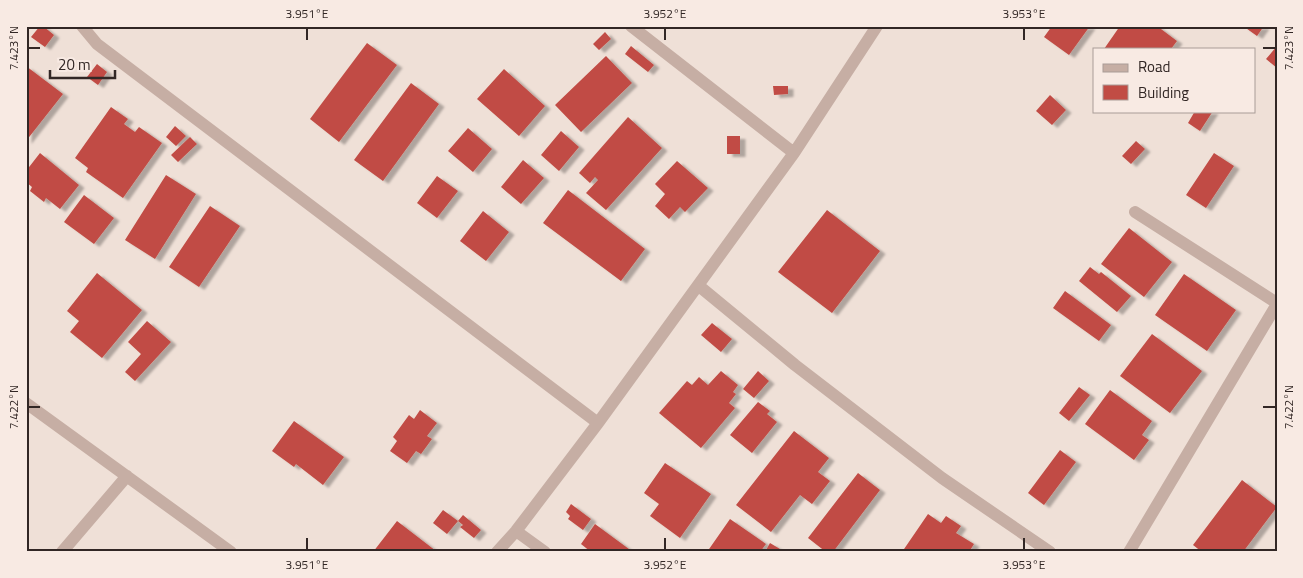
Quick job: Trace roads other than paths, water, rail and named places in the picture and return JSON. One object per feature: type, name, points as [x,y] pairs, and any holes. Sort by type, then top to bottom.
[{"type":"street","points":[[82,26],[97,44],[598,423]]},
{"type":"street","points":[[631,26],[794,154]]},
{"type":"street","points":[[497,552],[516,531],[699,286],[794,154],[877,26]]},
{"type":"street","points":[[1129,552],[1277,304],[1135,212]]},
{"type":"street","points":[[699,286],[795,365],[942,478],[1050,552]]},
{"type":"street","points":[[26,403],[231,552]]},
{"type":"street","points":[[62,552],[127,476]]},
{"type":"street","points":[[516,531],[545,552]]}]
